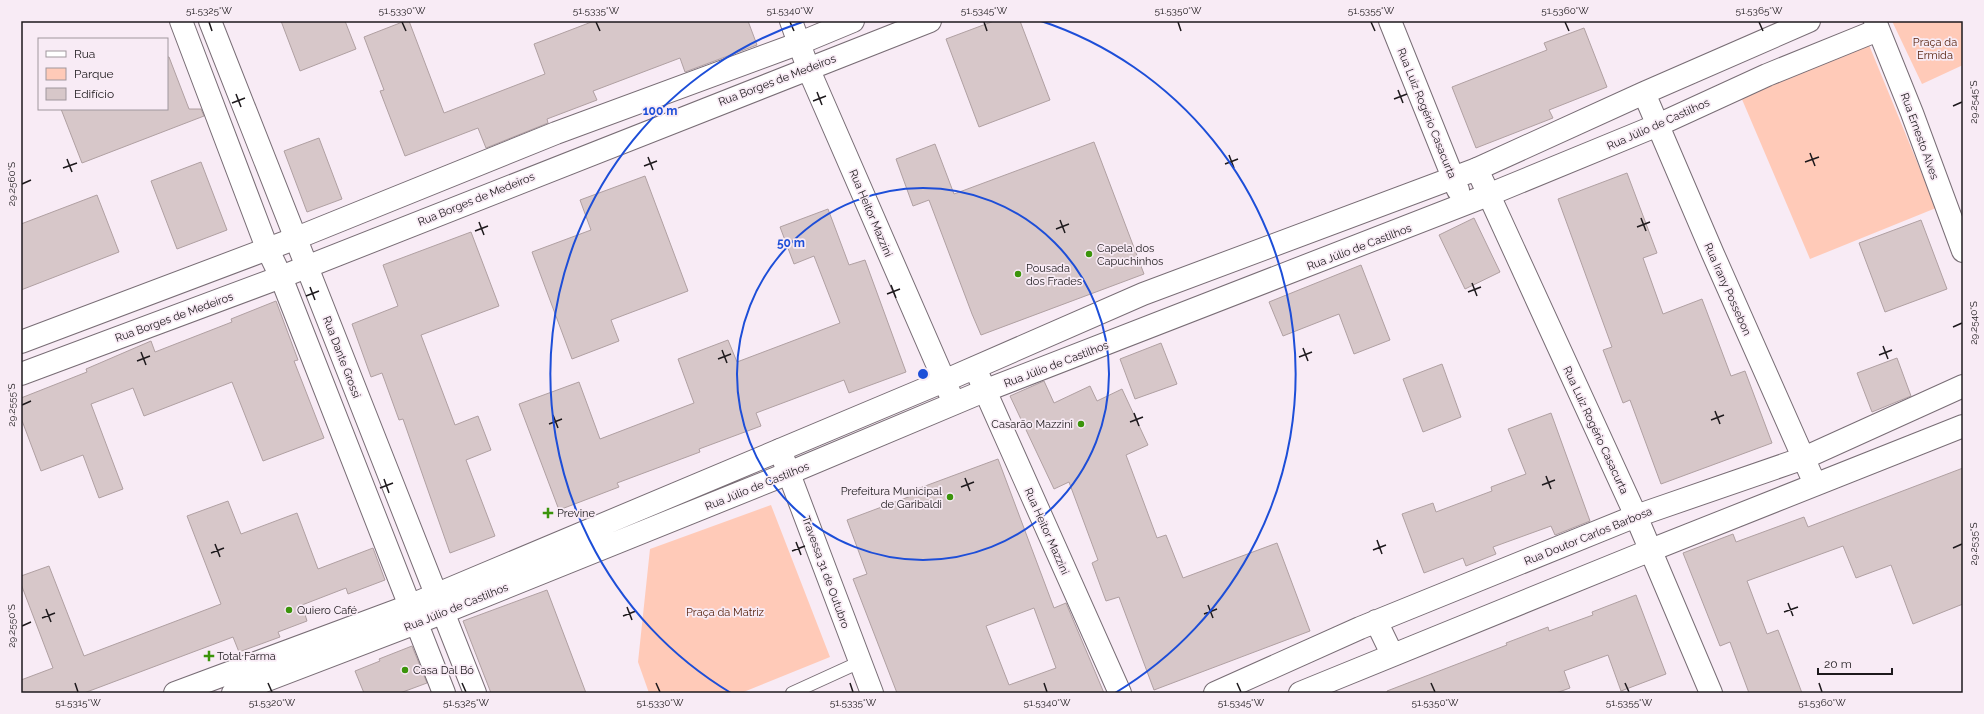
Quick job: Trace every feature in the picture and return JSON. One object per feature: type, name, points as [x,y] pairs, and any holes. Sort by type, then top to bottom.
[{"type":"street","points":[[181,21],[267,248],[281,277],[412,615],[444,693]]},
{"type":"street","name":"Rua Dante Grossi","points":[[210,21],[438,604],[475,693]]},
{"type":"street","name":"Rua Heitor Mazzini","points":[[791,21],[808,68],[954,403]]},
{"type":"street","points":[[21,342],[294,238],[556,133],[800,43],[853,21]]},
{"type":"street","name":"Rua Borges de Medeiros","points":[[21,374],[281,277],[930,21]]},
{"type":"street","name":"Rua Luiz Rogério Casacurta","points":[[1390,21],[1464,206]]},
{"type":"street","name":"Rua Júlio de Castilhos","points":[[233,693],[438,604],[780,450],[975,368],[1143,294],[1477,169],[1644,93],[1809,21]]},
{"type":"street","name":"Rua Júlio de Castilhos","points":[[438,604],[789,473],[954,403],[1464,206],[1658,125],[1877,26]]},
{"type":"street","name":"Rua Ernesto Alves","points":[[1877,26],[1912,113],[1963,251]]},
{"type":"street","name":"Rua Irany Possebon","points":[[1644,93],[1815,484]]},
{"type":"street","points":[[556,133],[568,163]]},
{"type":"street","name":"Rua Luiz Rogério Casacurta","points":[[1477,169],[1636,516],[1711,693]]},
{"type":"street","name":"Rua Heitor Mazzini","points":[[975,368],[984,392],[1120,693]]},
{"type":"street","name":"Rua Doutor Carlos Barbosa","points":[[1215,693],[1376,621],[1636,516],[1804,458],[1963,386]]},
{"type":"street","points":[[1300,693],[1392,654],[1963,426]]},
{"type":"street","name":"Travessa 31 de Outubro","points":[[780,450],[872,693]]},
{"type":"street","name":"Rua Júlio de Castilhos","points":[[185,691],[412,615]]},
{"type":"street","points":[[1376,621],[1392,654]]},
{"type":"lane","points":[[792,693],[860,662]]},
{"type":"green space","name":"Praça da Ermida","points":[[1892,21],[1963,21],[1963,65],[1922,84]]},
{"type":"green space","points":[[1869,45],[1936,208],[1810,259],[1741,97]]},
{"type":"green space","name":"Praça da Matriz","points":[[771,505],[830,657],[741,693],[649,693],[638,662],[650,549]]},
{"type":"building","points":[[281,21],[345,21],[356,49],[300,71]]},
{"type":"building","points":[[405,21],[409,21],[444,113],[545,74],[534,44],[594,21],[748,21],[757,45],[685,72],[680,58],[593,91],[597,100],[547,119],[548,123],[486,148],[478,128],[405,156],[380,91],[384,90],[364,37]]},
{"type":"building","points":[[994,21],[1020,21],[1050,100],[979,127],[946,39]]},
{"type":"building","points":[[1584,28],[1607,87],[1549,110],[1553,118],[1476,148],[1452,87],[1547,50],[1544,43]]},
{"type":"building","points":[[169,57],[189,109],[201,109],[204,116],[82,163],[61,110],[168,110]]},
{"type":"building","points":[[319,138],[342,199],[307,212],[284,151]]},
{"type":"building","points":[[1094,142],[1144,274],[981,335],[929,200],[913,206],[896,159],[935,144],[954,194]]},
{"type":"building","points":[[201,162],[227,230],[177,249],[151,181]]},
{"type":"building","points":[[1627,173],[1657,253],[1643,258],[1663,314],[1702,299],[1731,376],[1745,371],[1772,443],[1661,484],[1630,400],[1623,403],[1603,350],[1612,347],[1558,199]]},
{"type":"building","points":[[645,176],[688,291],[611,320],[619,341],[572,359],[532,252],[591,230],[580,200]]},
{"type":"building","points":[[97,195],[119,252],[21,290],[21,224]]},
{"type":"building","points":[[828,209],[849,265],[865,260],[906,372],[849,393],[844,380],[756,413],[761,426],[699,449],[700,452],[617,483],[619,487],[559,510],[519,404],[579,382],[600,439],[694,403],[678,359],[728,340],[737,362],[840,323],[814,256],[794,264],[780,227]]},
{"type":"building","points":[[1474,218],[1500,272],[1465,289],[1439,235]]},
{"type":"building","points":[[1921,220],[1947,289],[1885,312],[1859,243]]},
{"type":"building","points":[[471,232],[499,306],[421,335],[455,425],[478,416],[491,450],[466,460],[495,536],[450,553],[403,419],[399,420],[382,373],[371,377],[352,324],[398,306],[383,265]]},
{"type":"building","points":[[1361,265],[1390,340],[1354,354],[1339,314],[1283,336],[1269,302]]},
{"type":"building","points":[[276,301],[298,360],[294,361],[324,438],[263,461],[232,382],[144,416],[133,388],[91,404],[123,489],[99,498],[83,455],[41,471],[21,418],[21,398],[87,372],[86,369],[151,341],[155,352],[232,322],[231,319]]},
{"type":"building","points":[[1161,343],[1177,384],[1135,399],[1120,359]]},
{"type":"building","points":[[1897,358],[1911,396],[1872,412],[1857,373]]},
{"type":"building","points":[[1442,364],[1461,417],[1423,432],[1403,379]]},
{"type":"building","points":[[1044,381],[1054,403],[1090,386],[1097,401],[1122,389],[1148,445],[1126,455],[1157,538],[1166,535],[1183,578],[1277,543],[1310,631],[1154,690],[1119,597],[1106,601],[1092,563],[1098,560],[1069,482],[1054,489],[1010,396]]},
{"type":"building","points":[[1551,413],[1590,521],[1555,535],[1551,526],[1493,547],[1496,554],[1466,566],[1463,558],[1424,573],[1402,514],[1433,503],[1436,512],[1492,491],[1491,487],[1526,474],[1508,429]]},
{"type":"building","points":[[998,459],[1054,608],[1066,603],[1104,693],[897,693],[853,579],[867,574],[847,520],[911,496],[909,492]],"holes":[[[1034,608],[1056,668],[1009,685],[986,626]]]},
{"type":"building","points":[[1963,468],[1963,604],[1913,624],[1891,565],[1856,578],[1843,546],[1747,581],[1767,634],[1778,630],[1802,693],[1749,693],[1730,642],[1720,646],[1683,553],[1733,534],[1736,542],[1804,517],[1808,527]]},
{"type":"building","points":[[228,501],[241,534],[297,513],[318,569],[373,548],[385,580],[348,594],[346,588],[302,605],[307,621],[278,632],[280,637],[239,652],[233,637],[84,693],[21,693],[21,680],[53,668],[21,584],[21,576],[49,566],[84,656],[221,604],[187,516]]},
{"type":"building","points":[[547,590],[586,693],[491,693],[463,621]]},
{"type":"building","points":[[1636,595],[1666,674],[1621,691],[1608,655],[1564,671],[1570,688],[1556,693],[1387,693],[1387,691],[1507,645],[1506,643],[1548,627],[1549,631],[1593,615],[1592,612]]},
{"type":"building","name":"Casa Dal Bó","points":[[412,646],[427,683],[400,693],[364,693],[355,671],[380,661],[379,659]]},
{"type":"place","name":"Capela dos Capuchinhos","points":[[1089,254]]},
{"type":"place","name":"Pousada dos Frades","points":[[1018,274]]},
{"type":"place","name":"Casarão Mazzini","points":[[1081,424]]},
{"type":"place","name":"Prefeitura Municipal de Garibaldi","points":[[950,497]]},
{"type":"place","name":"Previne","points":[[548,513]]},
{"type":"place","name":"Quiero Café","points":[[289,610]]},
{"type":"place","name":"Total Farma","points":[[209,656]]},
{"type":"place","name":"Casa Dal Bó","points":[[405,670]]}]
